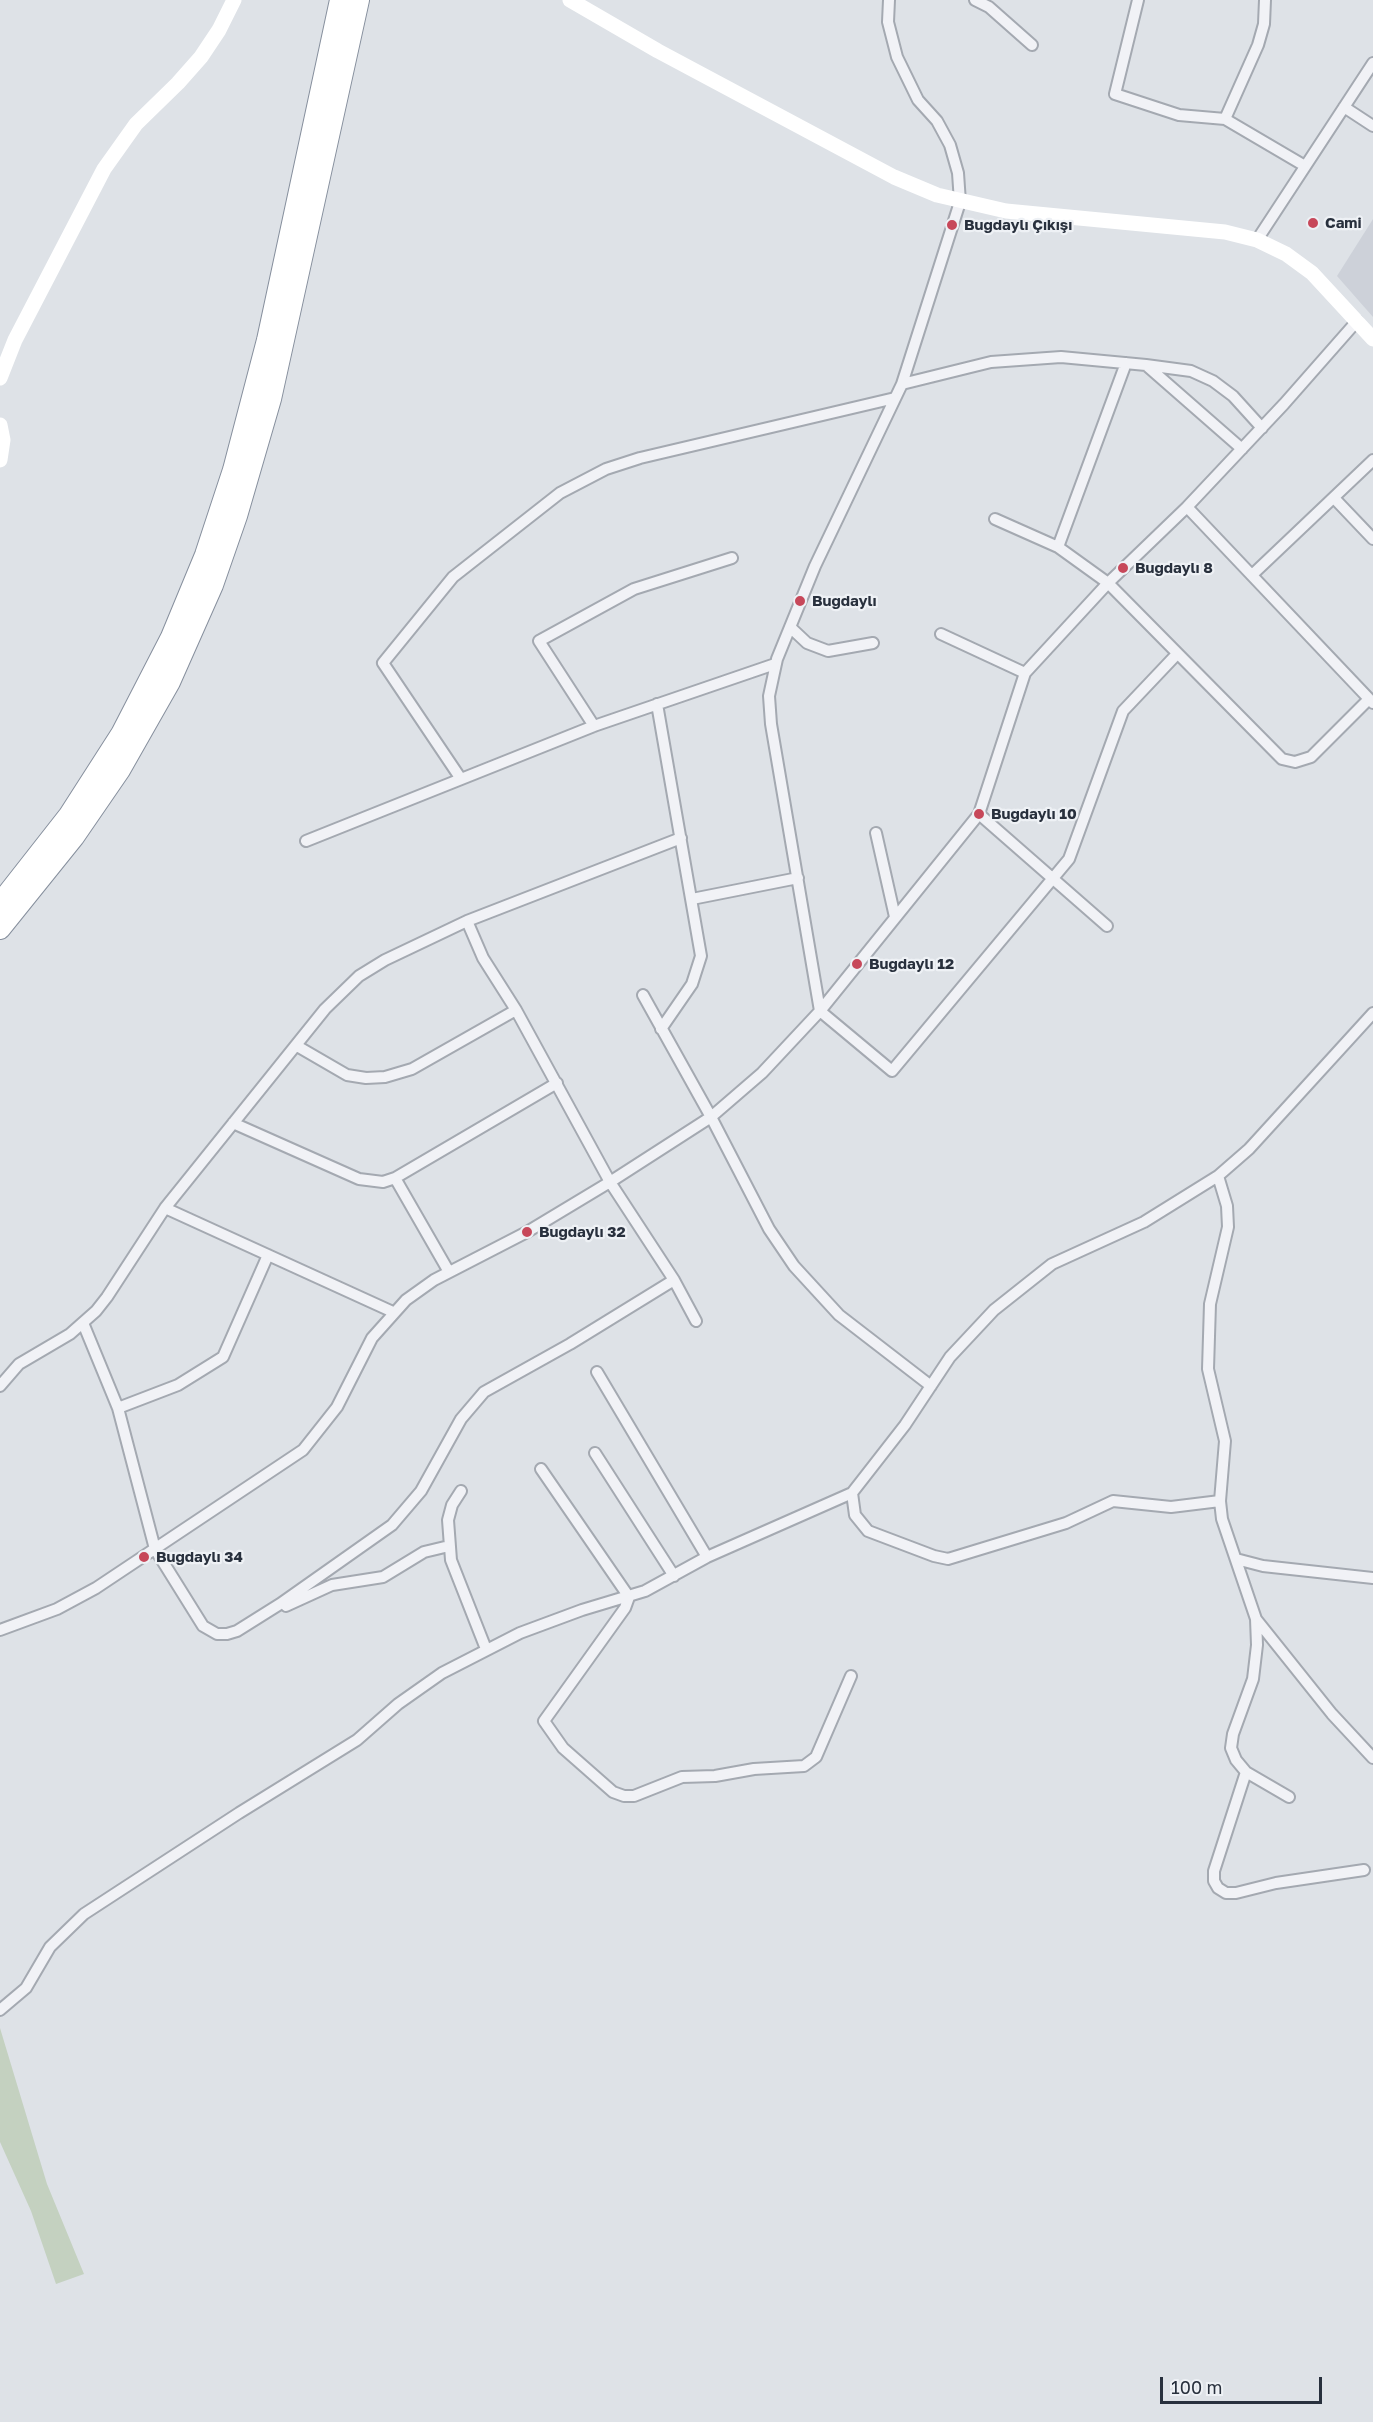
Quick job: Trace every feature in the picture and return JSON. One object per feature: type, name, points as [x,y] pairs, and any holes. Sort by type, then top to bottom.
[{"type":"highway","points":[[0,903],[69,815],[121,734],[171,637],[205,555],[236,460],[262,362],[340,0]]},
{"type":"highway","points":[[0,929],[74,837],[126,760],[170,682],[213,585],[243,497],[271,399],[359,0]]},
{"type":"street","points":[[0,378],[15,340],[104,169],[136,124],[201,57],[219,30],[234,0]]},
{"type":"street","points":[[570,0],[658,51],[894,177],[960,202],[1006,211],[1226,232],[1257,240],[1299,263],[1373,339]]},
{"type":"street","points":[[889,0],[888,22],[897,57],[918,100],[937,121],[950,145],[958,173],[960,202],[902,384],[814,566],[775,664],[770,683],[769,710],[820,1011],[892,1071],[1069,859],[1123,711],[1177,654]]},
{"type":"street","points":[[975,0],[991,3],[1032,45]]},
{"type":"street","points":[[1138,0],[1115,94],[1179,115],[1225,119],[1305,166]]},
{"type":"street","points":[[1225,119],[1258,45],[1264,24],[1265,0]]},
{"type":"street","points":[[1257,240],[1373,63]]},
{"type":"street","points":[[1344,107],[1373,126]]},
{"type":"street","points":[[0,1630],[35,1618],[79,1598],[303,1450],[337,1407],[364,1351],[393,1312],[420,1289],[527,1232],[610,1182],[711,1117],[762,1073],[820,1011],[979,814],[1025,673],[1108,583],[1187,507],[1262,428],[1357,321]]},
{"type":"street","points":[[902,384],[991,362],[1061,357],[1146,365],[1191,371],[1213,381],[1233,396],[1262,428]]},
{"type":"street","points":[[1058,547],[1126,363]]},
{"type":"street","points":[[1146,365],[1242,449]]},
{"type":"street","points":[[461,779],[383,663],[453,577],[560,494],[606,469],[640,458],[895,398]]},
{"type":"street","points":[[0,425],[3,440],[0,460]]},
{"type":"street","points":[[1252,575],[1373,460]]},
{"type":"street","points":[[1334,498],[1373,539]]},
{"type":"street","points":[[995,519],[1058,547],[1108,583],[1276,755],[1288,761],[1300,762],[1311,758],[1371,701],[1187,507]]},
{"type":"street","points":[[594,726],[539,641],[634,589],[732,558]]},
{"type":"street","points":[[790,627],[807,643],[828,651],[873,643]]},
{"type":"street","points":[[941,634],[1025,673]]},
{"type":"street","points":[[306,841],[594,726],[775,664]]},
{"type":"street","points":[[657,704],[702,956],[692,984],[661,1029]]},
{"type":"street","points":[[979,814],[1107,926]]},
{"type":"street","points":[[876,833],[895,917]]},
{"type":"street","points":[[0,1386],[19,1364],[56,1344],[83,1323],[107,1297],[165,1208],[325,1009],[359,976],[386,960],[466,921],[681,838]]},
{"type":"street","points":[[692,900],[798,878]]},
{"type":"street","points":[[466,921],[483,958],[558,1083],[610,1182],[674,1280],[696,1321]]},
{"type":"street","points":[[643,995],[711,1117],[769,1229],[801,1275],[839,1315],[931,1386]]},
{"type":"street","points":[[297,1046],[347,1075],[366,1078],[385,1077],[412,1069],[516,1010]]},
{"type":"street","points":[[0,2010],[26,1988],[50,1947],[84,1914],[239,1813],[357,1740],[420,1688],[486,1649],[551,1621],[645,1591],[707,1557],[852,1493],[905,1425],[950,1357],[976,1327],[1032,1278],[1052,1264],[1144,1222],[1218,1176],[1249,1149],[1373,1013]]},
{"type":"street","points":[[233,1123],[359,1179],[375,1182],[395,1178],[558,1083]]},
{"type":"street","points":[[1218,1176],[1227,1206],[1228,1227],[1210,1304],[1208,1361],[1210,1382],[1225,1441],[1220,1501],[1222,1519],[1256,1619],[1256,1667],[1231,1743],[1234,1756],[1246,1772],[1290,1797]]},
{"type":"street","points":[[395,1178],[449,1272]]},
{"type":"street","points":[[165,1208],[393,1312]]},
{"type":"street","points":[[118,1408],[178,1385],[223,1357],[268,1255]]},
{"type":"street","points":[[83,1323],[118,1408],[154,1549],[203,1626],[212,1632],[222,1634],[237,1631],[280,1604],[401,1516],[421,1491],[461,1419],[484,1392],[570,1344],[674,1280]]},
{"type":"street","points":[[597,1372],[707,1557]]},
{"type":"street","points":[[595,1453],[674,1576]]},
{"type":"street","points":[[542,1469],[629,1595]]},
{"type":"street","points":[[461,1491],[449,1512],[451,1560],[486,1649]]},
{"type":"street","points":[[852,1493],[855,1515],[868,1531],[934,1556],[948,1558],[1066,1523],[1113,1501],[1171,1507],[1220,1501]]},
{"type":"street","points":[[280,1604],[288,1606],[332,1584],[383,1577],[424,1552],[449,1546]]},
{"type":"street","points":[[1236,1559],[1263,1566],[1373,1578]]},
{"type":"street","points":[[629,1595],[625,1608],[544,1721],[563,1748],[618,1795],[634,1796],[682,1777],[715,1776],[754,1769],[798,1767],[808,1763],[816,1757],[851,1676]]},
{"type":"street","points":[[1256,1619],[1332,1714],[1373,1758]]},
{"type":"street","points":[[1246,1772],[1214,1871],[1214,1881],[1218,1888],[1226,1893],[1236,1893],[1276,1883],[1364,1870]]},
{"type":"shaded area","points":[[1373,219],[1373,317],[1337,276]]},
{"type":"green space","points":[[0,2028],[47,2184],[84,2274],[56,2284],[31,2211],[0,2142]]},
{"type":"place","name":"Cami","points":[[1313,223]]},
{"type":"place","name":"Buğdaylı Çıkışı","points":[[952,225]]},
{"type":"place","name":"Buğdaylı 8","points":[[1123,568]]},
{"type":"place","name":"Buğdaylı","points":[[800,601]]},
{"type":"place","name":"Buğdaylı 10","points":[[979,814]]},
{"type":"place","name":"Buğdaylı 12","points":[[857,964]]},
{"type":"place","name":"Buğdaylı 32","points":[[527,1232]]},
{"type":"place","name":"Buğdaylı 34","points":[[144,1557]]}]
